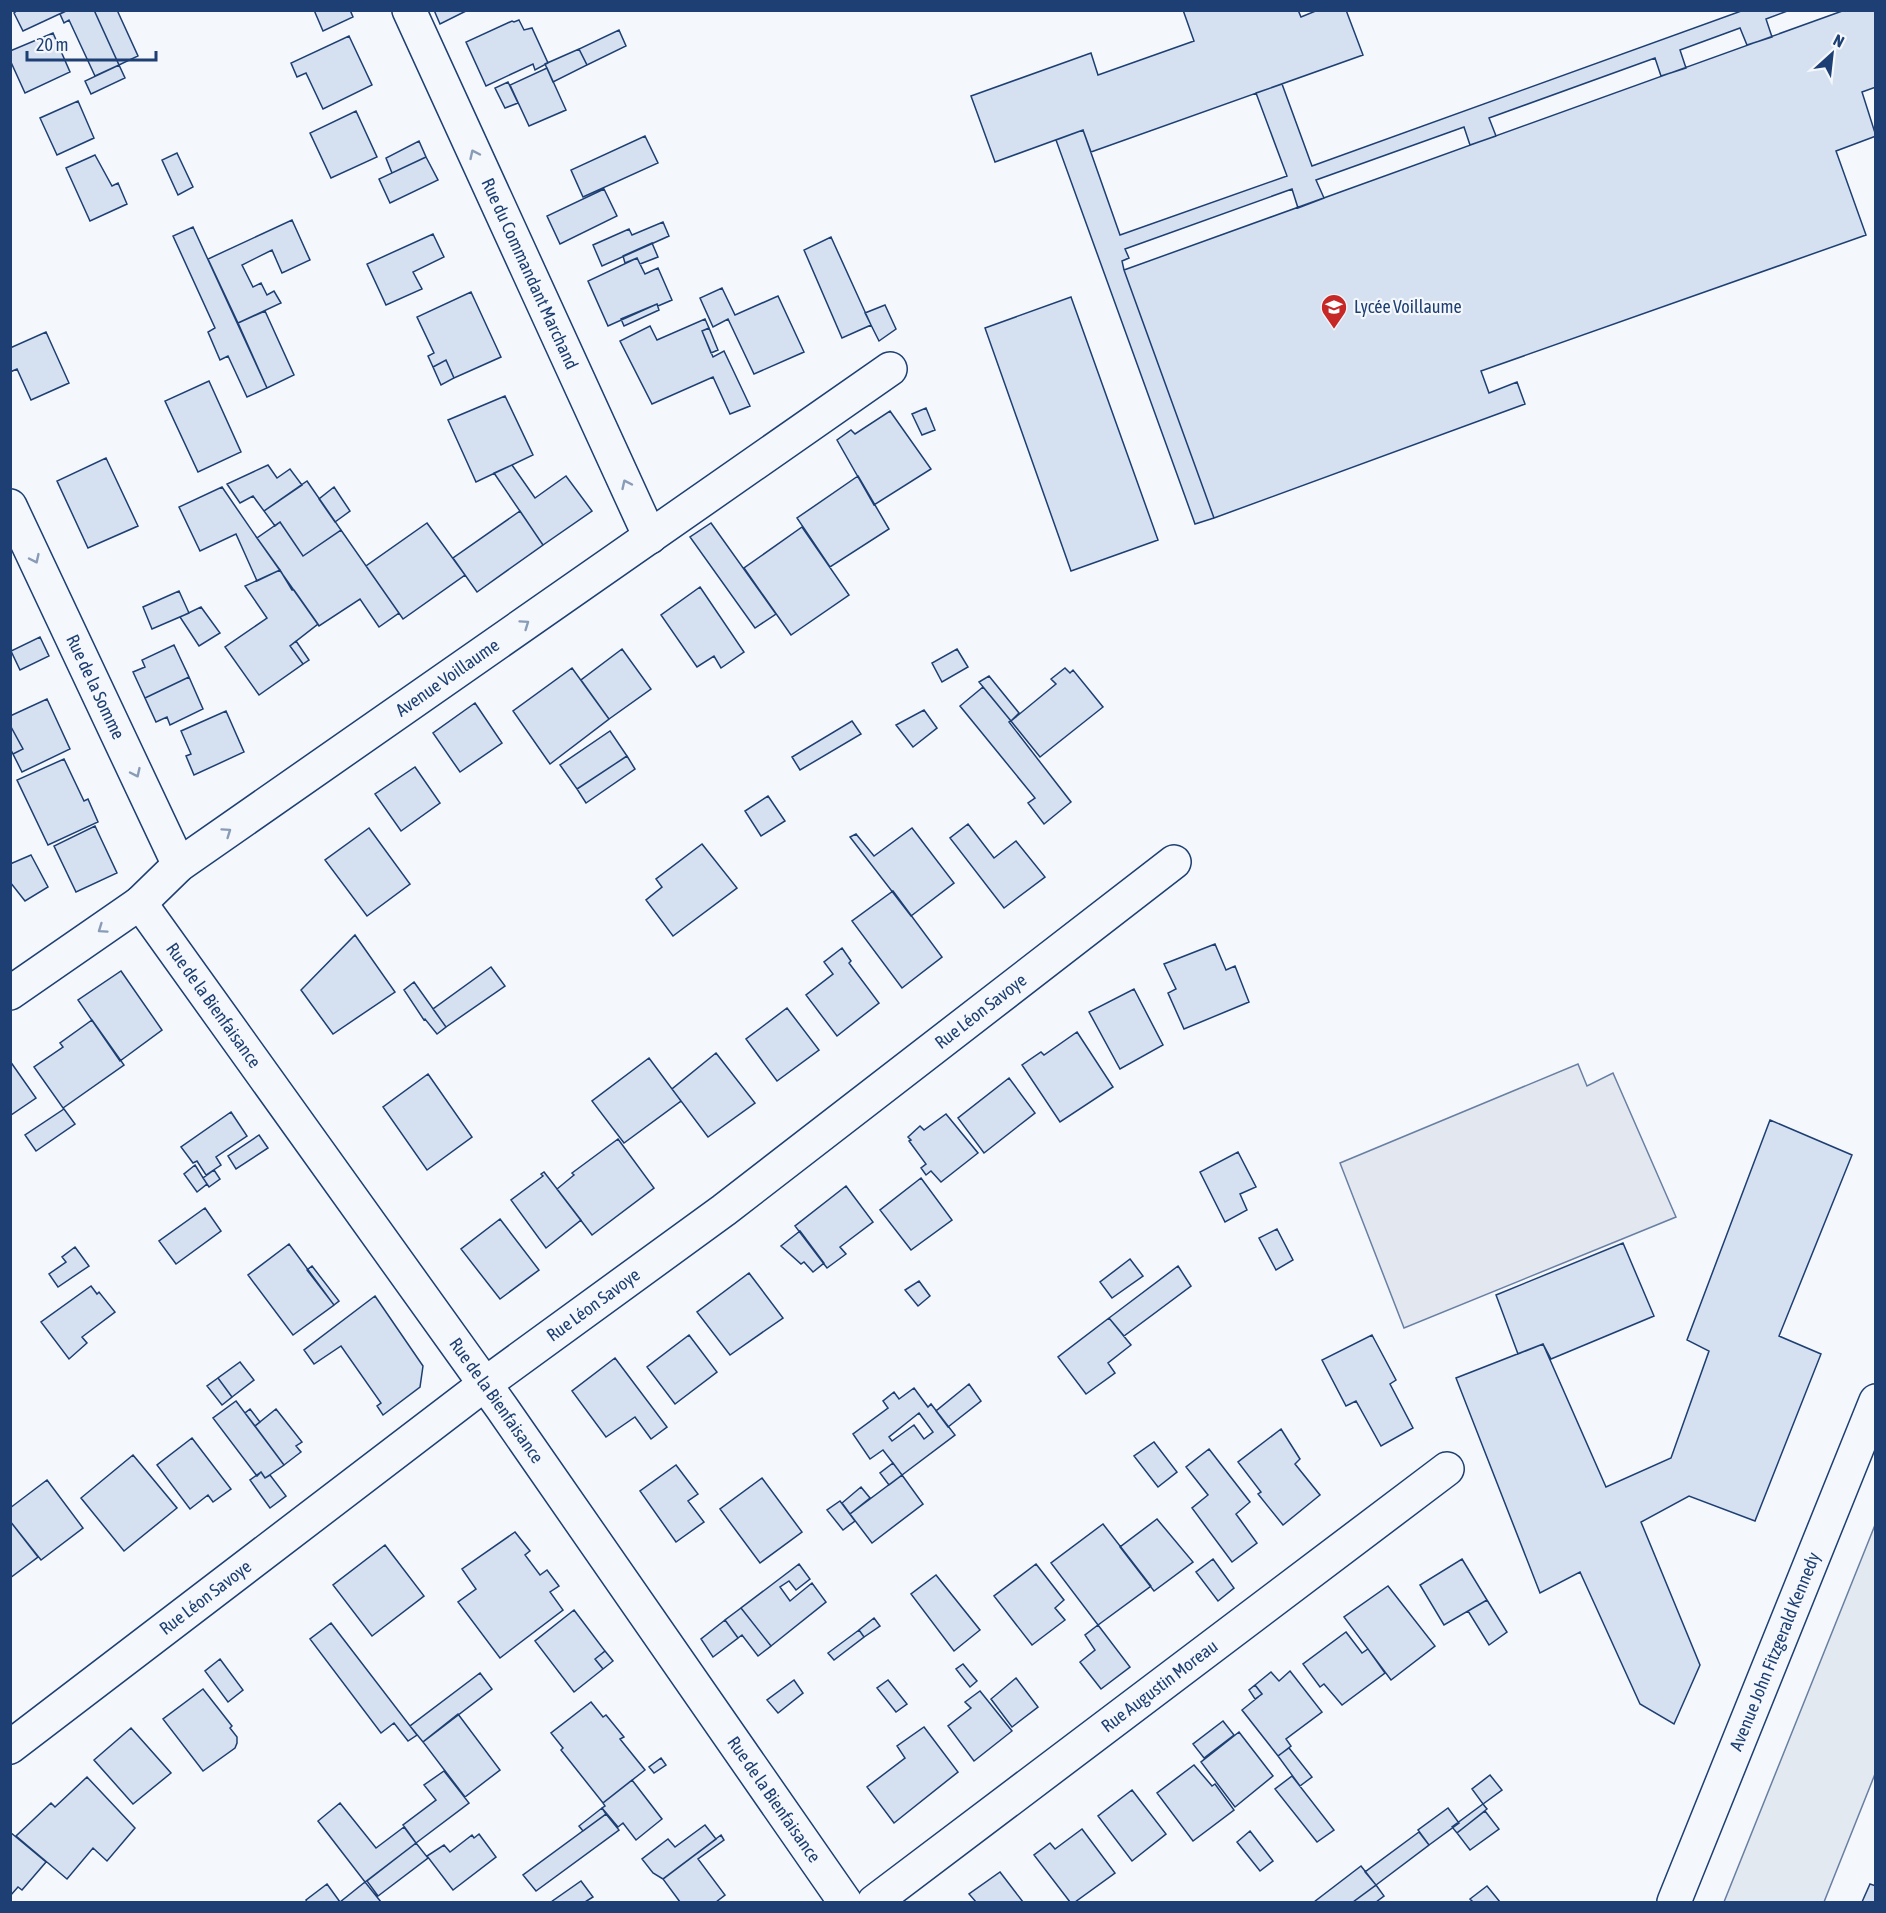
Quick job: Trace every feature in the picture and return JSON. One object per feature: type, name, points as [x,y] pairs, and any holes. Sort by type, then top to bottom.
[{"type":"street","name":"Rue du Commandant Marchand","points":[[409,10],[650,537]]},
{"type":"street","name":"Avenue Voillaume","points":[[10,993],[140,903],[179,865],[890,369]]},
{"type":"street","name":"Rue de la Somme","points":[[10,506],[179,865]]},
{"type":"street","name":"Rue Léon Savoye","points":[[10,1747],[485,1384],[724,1210],[1174,862]]},
{"type":"street","name":"Rue de la Bienfaisance","points":[[140,903],[485,1384],[845,1902]]},
{"type":"street","name":"Avenue John Fitzgerald Kennedy","points":[[1674,1902],[1875,1401]]},
{"type":"street","name":"Rue Augustin Moreau","points":[[874,1902],[1447,1470]]},
{"type":"shaded area","points":[[1578,1064],[1587,1086],[1613,1073],[1676,1217],[1404,1328],[1340,1163]]},
{"type":"shaded area","points":[[1875,1525],[1875,1774],[1824,1902],[1724,1902]]},
{"type":"building","points":[[18,10],[68,10],[23,31],[14,13]]},
{"type":"building","points":[[68,10],[94,10],[119,65],[95,76],[69,20],[64,23],[60,14]]},
{"type":"building","points":[[94,10],[117,10],[138,56],[119,65]]},
{"type":"building","points":[[314,10],[350,10],[353,17],[323,31]]},
{"type":"building","points":[[434,10],[468,10],[440,24]]},
{"type":"building","points":[[1183,10],[1298,10],[1301,17],[1318,10],[1346,10],[1363,55],[1091,152],[1083,130],[995,162],[971,96],[1091,53],[1098,75],[1194,41]]},
{"type":"building","points":[[1744,10],[1790,10],[1766,19],[1772,37],[1747,45],[1740,28],[1680,50],[1686,68],[1661,76],[1655,58],[1489,118],[1496,136],[1470,145],[1464,127],[1316,180],[1324,198],[1298,208],[1292,189],[1125,249],[1129,258],[1122,261],[1124,270],[1214,518],[1195,524],[1056,140],[1083,130],[1120,235],[1287,176],[1256,93],[1282,84],[1312,166]]},
{"type":"building","points":[[1845,10],[1876,10],[1876,87],[1862,92],[1876,136],[1836,151],[1866,235],[1481,371],[1489,393],[1517,382],[1525,404],[1214,518],[1124,270]]},
{"type":"building","points":[[519,20],[524,30],[532,28],[548,63],[535,70],[533,64],[486,86],[466,42]]},
{"type":"building","points":[[619,30],[626,46],[587,65],[579,49]]},
{"type":"building","points":[[53,33],[70,72],[25,93],[10,60],[10,51]]},
{"type":"building","points":[[349,36],[372,85],[323,109],[306,73],[297,77],[291,63]]},
{"type":"building","points":[[579,49],[587,65],[553,82],[545,64]]},
{"type":"building","points":[[119,65],[125,78],[91,94],[85,81]]},
{"type":"building","points":[[547,68],[566,110],[529,126],[510,85]]},
{"type":"building","points":[[508,82],[518,103],[505,108],[495,88]]},
{"type":"building","points":[[78,101],[94,138],[57,155],[40,118]]},
{"type":"building","points":[[356,111],[377,157],[331,178],[310,133]]},
{"type":"building","points":[[645,136],[658,163],[583,197],[571,170]]},
{"type":"building","points":[[419,141],[426,157],[392,173],[386,158]]},
{"type":"building","points":[[177,153],[193,187],[178,195],[162,160]]},
{"type":"building","points":[[95,155],[112,186],[118,183],[127,204],[90,221],[66,168]]},
{"type":"building","points":[[426,157],[438,180],[390,203],[379,179]]},
{"type":"building","points":[[604,189],[617,216],[560,244],[547,216]]},
{"type":"building","points":[[292,220],[310,260],[282,273],[272,250],[242,265],[253,287],[261,283],[267,295],[274,291],[281,303],[238,323],[208,259]]},
{"type":"building","points":[[663,222],[669,236],[602,266],[593,245],[629,229],[632,235]]},
{"type":"building","points":[[193,227],[267,388],[247,397],[228,356],[220,360],[208,332],[215,328],[173,236]]},
{"type":"building","points":[[433,234],[444,257],[413,272],[422,289],[386,305],[367,264]]},
{"type":"building","points":[[831,237],[871,325],[842,338],[804,250]]},
{"type":"building","points":[[652,243],[658,257],[640,264],[637,258],[625,263],[623,256]]},
{"type":"building","points":[[637,258],[645,274],[658,268],[672,300],[658,306],[657,304],[608,326],[588,281]]},
{"type":"building","points":[[722,288],[735,315],[778,296],[804,352],[754,374],[728,319],[713,327],[700,298]]},
{"type":"building","points":[[471,292],[501,357],[454,378],[446,360],[433,367],[428,356],[434,353],[417,317]]},
{"type":"building","points":[[1071,297],[1158,540],[1071,571],[985,328]]},
{"type":"building","points":[[657,304],[659,310],[624,326],[621,319]]},
{"type":"building","points":[[885,305],[896,329],[879,341],[865,313]]},
{"type":"building","points":[[265,311],[294,375],[267,388],[238,323]]},
{"type":"building","points":[[705,319],[709,328],[702,331],[713,357],[724,351],[750,406],[730,414],[713,377],[652,404],[620,341],[650,326],[657,340]]},
{"type":"building","points":[[709,328],[718,350],[711,353],[702,331]]},
{"type":"building","points":[[46,332],[69,383],[31,400],[17,369],[10,372],[10,348]]},
{"type":"building","points":[[446,360],[454,378],[441,385],[433,367]]},
{"type":"building","points":[[209,381],[241,452],[198,472],[165,401]]},
{"type":"building","points":[[505,396],[533,455],[476,482],[448,420]]},
{"type":"building","points":[[926,408],[935,430],[922,435],[912,414]]},
{"type":"building","points":[[890,411],[931,469],[874,505],[837,440],[851,430],[855,434]]},
{"type":"building","points":[[106,458],[138,526],[88,548],[57,481]]},
{"type":"building","points":[[268,465],[277,478],[290,469],[302,485],[264,511],[253,496],[240,503],[227,484]]},
{"type":"building","points":[[512,465],[535,498],[566,476],[592,511],[543,545],[494,473]]},
{"type":"building","points":[[858,476],[889,529],[830,567],[797,518]]},
{"type":"building","points":[[307,481],[341,530],[303,556],[280,522],[275,526],[264,511]]},
{"type":"building","points":[[222,487],[280,570],[257,581],[236,534],[200,551],[179,507]]},
{"type":"building","points":[[334,487],[350,511],[335,522],[319,499]]},
{"type":"building","points":[[520,511],[543,545],[477,592],[453,558]]},
{"type":"building","points":[[280,522],[303,556],[341,530],[399,613],[379,627],[360,599],[319,626],[257,538]]},
{"type":"building","points":[[427,523],[465,575],[403,619],[366,566]]},
{"type":"building","points":[[711,523],[776,614],[755,628],[690,537]]},
{"type":"building","points":[[802,527],[849,595],[791,635],[744,568]]},
{"type":"building","points":[[280,570],[318,624],[290,646],[303,664],[259,695],[225,647],[267,618],[245,586]]},
{"type":"building","points":[[700,587],[744,652],[721,668],[714,656],[697,667],[661,615]]},
{"type":"building","points":[[179,591],[189,613],[152,629],[143,607]]},
{"type":"building","points":[[201,607],[220,633],[199,646],[180,617]]},
{"type":"building","points":[[40,637],[49,656],[20,670],[11,651]]},
{"type":"building","points":[[296,641],[309,660],[303,664],[290,646]]},
{"type":"building","points":[[174,645],[189,677],[145,698],[133,672],[145,667],[142,660]]},
{"type":"building","points":[[622,649],[651,689],[609,719],[581,680]]},
{"type":"building","points":[[957,649],[968,667],[942,682],[932,663]]},
{"type":"building","points":[[572,668],[609,719],[550,764],[513,711]]},
{"type":"building","points":[[1065,668],[1070,673],[1073,670],[1103,707],[1040,757],[1011,721],[1056,684],[1051,679]]},
{"type":"building","points":[[989,676],[1019,713],[1011,721],[979,682]]},
{"type":"building","points":[[189,677],[203,709],[170,725],[167,717],[156,722],[145,698]]},
{"type":"building","points":[[983,687],[1071,802],[1044,824],[1028,803],[1035,798],[960,706]]},
{"type":"building","points":[[47,699],[70,749],[22,772],[13,754],[23,749],[10,725],[10,716]]},
{"type":"building","points":[[475,703],[502,743],[460,772],[433,733]]},
{"type":"building","points":[[924,710],[937,728],[913,747],[896,725]]},
{"type":"building","points":[[226,711],[244,752],[194,775],[186,756],[191,754],[181,731]]},
{"type":"building","points":[[852,721],[861,734],[800,770],[792,757]]},
{"type":"building","points":[[10,725],[23,749],[13,754],[10,748]]},
{"type":"building","points":[[610,731],[627,756],[577,789],[560,765]]},
{"type":"building","points":[[627,756],[635,769],[586,803],[577,789]]},
{"type":"building","points":[[64,759],[84,801],[88,799],[98,822],[48,845],[17,780]]},
{"type":"building","points":[[415,767],[440,803],[401,831],[375,794]]},
{"type":"building","points":[[768,796],[785,821],[761,836],[745,811]]},
{"type":"building","points":[[968,824],[994,858],[1016,841],[1045,877],[1004,908],[950,838]]},
{"type":"building","points":[[95,826],[117,873],[76,892],[54,846]]},
{"type":"building","points":[[369,828],[410,884],[367,916],[325,860]]},
{"type":"building","points":[[912,828],[954,883],[911,916],[850,837],[856,834],[874,856]]},
{"type":"building","points":[[702,844],[737,888],[673,936],[646,900],[662,887],[656,879]]},
{"type":"building","points":[[31,855],[48,887],[25,901],[10,882],[10,864]]},
{"type":"building","points":[[893,891],[942,957],[902,988],[852,921]]},
{"type":"building","points":[[355,935],[395,992],[333,1034],[301,990]]},
{"type":"building","points":[[1215,944],[1226,970],[1235,966],[1249,1002],[1184,1029],[1168,993],[1176,989],[1164,964]]},
{"type":"building","points":[[842,948],[851,961],[849,963],[879,1003],[837,1036],[806,995],[833,974],[824,962]]},
{"type":"building","points":[[491,967],[505,986],[446,1027],[433,1009]]},
{"type":"building","points":[[121,971],[162,1030],[120,1061],[78,1000]]},
{"type":"building","points":[[414,982],[446,1027],[437,1034],[424,1020],[404,990]]},
{"type":"building","points":[[1134,989],[1163,1045],[1120,1069],[1089,1012]]},
{"type":"building","points":[[787,1008],[819,1050],[777,1081],[746,1039]]},
{"type":"building","points":[[92,1020],[124,1065],[63,1108],[34,1067],[63,1047],[60,1043]]},
{"type":"building","points":[[1077,1032],[1113,1087],[1060,1122],[1022,1065],[1041,1052],[1044,1055]]},
{"type":"building","points":[[716,1053],[755,1103],[708,1137],[672,1089]]},
{"type":"building","points":[[649,1058],[681,1101],[624,1143],[592,1101]]},
{"type":"building","points":[[10,1061],[36,1098],[11,1115],[10,1115]]},
{"type":"building","points":[[428,1074],[472,1137],[427,1170],[383,1107]]},
{"type":"building","points":[[1009,1078],[1035,1113],[984,1153],[958,1118]]},
{"type":"building","points":[[64,1109],[75,1124],[36,1151],[25,1135]]},
{"type":"building","points":[[231,1112],[247,1136],[216,1157],[221,1165],[206,1175],[197,1161],[193,1163],[181,1147]]},
{"type":"building","points":[[946,1114],[978,1153],[941,1182],[931,1171],[926,1175],[921,1168],[926,1164],[908,1137],[920,1126],[924,1130]]},
{"type":"building","points":[[1770,1120],[1852,1155],[1779,1336],[1821,1354],[1755,1521],[1689,1496],[1641,1522],[1700,1665],[1674,1724],[1640,1704],[1580,1572],[1540,1593],[1456,1378],[1543,1344],[1606,1487],[1671,1458],[1709,1351],[1687,1340]]},
{"type":"building","points":[[259,1135],[268,1148],[236,1169],[228,1156]]},
{"type":"building","points":[[618,1139],[654,1188],[592,1235],[557,1189],[574,1175],[572,1173]]},
{"type":"building","points":[[1238,1152],[1256,1187],[1240,1194],[1247,1210],[1225,1222],[1200,1172]]},
{"type":"building","points":[[195,1165],[207,1184],[197,1192],[184,1174]]},
{"type":"building","points":[[214,1170],[220,1179],[209,1187],[203,1178]]},
{"type":"building","points":[[544,1172],[581,1220],[546,1248],[511,1200],[543,1176],[541,1174]]},
{"type":"building","points":[[921,1178],[952,1220],[911,1250],[880,1210]]},
{"type":"building","points":[[846,1186],[873,1222],[840,1247],[846,1254],[827,1268],[795,1226]]},
{"type":"building","points":[[205,1208],[221,1231],[176,1264],[159,1241]]},
{"type":"building","points":[[500,1219],[539,1270],[500,1299],[461,1249]]},
{"type":"building","points":[[1277,1229],[1293,1260],[1276,1270],[1259,1238]]},
{"type":"building","points":[[800,1231],[824,1263],[813,1272],[804,1262],[801,1264],[781,1246]]},
{"type":"building","points":[[1623,1243],[1654,1316],[1551,1359],[1543,1344],[1518,1354],[1496,1295]]},
{"type":"building","points":[[289,1244],[334,1305],[293,1335],[248,1275]]},
{"type":"building","points":[[75,1247],[89,1266],[58,1287],[49,1274],[66,1262],[62,1257]]},
{"type":"building","points":[[1130,1259],[1143,1276],[1112,1298],[1100,1282]]},
{"type":"building","points":[[312,1266],[339,1301],[334,1305],[307,1270]]},
{"type":"building","points":[[1178,1266],[1191,1286],[1124,1336],[1109,1318]]},
{"type":"building","points":[[749,1273],[783,1318],[730,1355],[697,1312]]},
{"type":"building","points":[[919,1281],[930,1296],[918,1306],[905,1290]]},
{"type":"building","points":[[91,1286],[97,1294],[99,1292],[115,1312],[82,1337],[87,1343],[69,1359],[41,1322]]},
{"type":"building","points":[[375,1296],[423,1366],[420,1387],[383,1415],[377,1406],[381,1403],[341,1346],[314,1364],[304,1350]]},
{"type":"building","points":[[1109,1318],[1131,1345],[1108,1363],[1115,1373],[1086,1394],[1058,1357]]},
{"type":"building","points":[[689,1335],[717,1372],[675,1404],[647,1367]]},
{"type":"building","points":[[1372,1335],[1396,1380],[1390,1384],[1413,1428],[1381,1446],[1356,1401],[1346,1406],[1322,1360]]},
{"type":"building","points":[[615,1358],[667,1427],[651,1439],[635,1417],[606,1437],[572,1391]]},
{"type":"building","points":[[240,1362],[254,1380],[232,1397],[218,1378]]},
{"type":"building","points":[[218,1378],[232,1397],[222,1405],[207,1386]]},
{"type":"building","points":[[969,1384],[981,1401],[948,1427],[936,1411]]},
{"type":"building","points":[[914,1388],[928,1407],[931,1404],[955,1435],[902,1475],[883,1450],[870,1459],[853,1434],[888,1408],[883,1401],[894,1392],[899,1399]],"holes":[[[919,1413],[933,1432],[924,1439],[914,1425],[892,1441],[889,1437]]]},
{"type":"building","points":[[236,1401],[284,1465],[265,1478],[261,1472],[257,1476],[213,1418]]},
{"type":"building","points":[[250,1409],[260,1422],[255,1426],[245,1413]]},
{"type":"building","points":[[276,1409],[302,1442],[296,1446],[301,1452],[284,1465],[255,1426]]},
{"type":"building","points":[[1281,1429],[1300,1459],[1295,1464],[1320,1495],[1283,1525],[1258,1494],[1261,1492],[1238,1462]]},
{"type":"building","points":[[192,1438],[231,1489],[213,1502],[208,1495],[190,1509],[157,1465]]},
{"type":"building","points":[[1154,1442],[1177,1472],[1158,1487],[1134,1456]]},
{"type":"building","points":[[1209,1449],[1250,1502],[1236,1514],[1257,1543],[1232,1562],[1192,1508],[1208,1495],[1186,1467]]},
{"type":"building","points":[[133,1455],[177,1508],[124,1551],[81,1498]]},
{"type":"building","points":[[893,1463],[902,1475],[889,1485],[880,1473]]},
{"type":"building","points":[[676,1465],[698,1494],[688,1501],[704,1522],[676,1542],[640,1491]]},
{"type":"building","points":[[261,1472],[265,1478],[270,1475],[286,1496],[270,1508],[250,1480]]},
{"type":"building","points":[[902,1475],[923,1504],[872,1543],[850,1514]]},
{"type":"building","points":[[762,1478],[802,1532],[760,1563],[720,1509]]},
{"type":"building","points":[[47,1480],[83,1528],[41,1560],[10,1521],[10,1508]]},
{"type":"building","points":[[861,1487],[870,1498],[850,1514],[842,1503]]},
{"type":"building","points":[[840,1501],[855,1521],[843,1530],[827,1510]]},
{"type":"building","points":[[1157,1519],[1193,1562],[1154,1591],[1120,1547]]},
{"type":"building","points":[[10,1521],[38,1557],[10,1578]]},
{"type":"building","points":[[1103,1524],[1151,1586],[1098,1625],[1051,1563]]},
{"type":"building","points":[[515,1532],[530,1551],[525,1555],[540,1575],[547,1570],[559,1586],[550,1592],[563,1610],[500,1658],[458,1602],[476,1589],[462,1569]]},
{"type":"building","points":[[385,1545],[424,1596],[372,1636],[333,1585]]},
{"type":"building","points":[[1213,1559],[1234,1588],[1218,1601],[1196,1572]]},
{"type":"building","points":[[1462,1559],[1487,1600],[1444,1625],[1420,1585]]},
{"type":"building","points":[[799,1564],[810,1579],[796,1590],[789,1581],[780,1587],[790,1601],[812,1583],[826,1602],[771,1646],[741,1608]]},
{"type":"building","points":[[1036,1564],[1064,1600],[1055,1608],[1065,1620],[1032,1645],[994,1596]]},
{"type":"building","points":[[936,1575],[980,1630],[954,1651],[911,1594]]},
{"type":"building","points":[[1388,1586],[1435,1646],[1391,1680],[1344,1617]]},
{"type":"building","points":[[1487,1600],[1507,1632],[1489,1645],[1468,1611]]},
{"type":"building","points":[[741,1608],[771,1646],[758,1656],[742,1635],[738,1638],[725,1620]]},
{"type":"building","points":[[574,1610],[605,1651],[595,1659],[603,1669],[574,1692],[535,1641]]},
{"type":"building","points":[[874,1618],[880,1626],[864,1637],[859,1630]]},
{"type":"building","points":[[725,1620],[738,1638],[713,1657],[701,1639]]},
{"type":"building","points":[[331,1623],[417,1735],[408,1741],[394,1723],[381,1733],[310,1639]]},
{"type":"building","points":[[1098,1625],[1130,1667],[1101,1689],[1080,1662],[1095,1650],[1085,1635]]},
{"type":"building","points":[[859,1630],[864,1637],[834,1660],[828,1653]]},
{"type":"building","points":[[1346,1632],[1362,1653],[1368,1649],[1385,1673],[1342,1705],[1324,1684],[1320,1687],[1303,1664]]},
{"type":"building","points":[[605,1651],[613,1661],[603,1669],[595,1659]]},
{"type":"building","points":[[220,1659],[243,1690],[228,1702],[205,1671]]},
{"type":"building","points":[[963,1664],[977,1681],[970,1687],[956,1669]]},
{"type":"building","points":[[1290,1671],[1322,1712],[1286,1739],[1291,1746],[1278,1756],[1242,1710],[1262,1694],[1255,1685],[1271,1672],[1279,1681]]},
{"type":"building","points":[[480,1673],[492,1689],[423,1742],[410,1726]]},
{"type":"building","points":[[1016,1678],[1038,1707],[1012,1727],[991,1699]]},
{"type":"building","points":[[794,1680],[803,1693],[778,1713],[767,1700]]},
{"type":"building","points":[[888,1680],[907,1704],[896,1712],[877,1688]]},
{"type":"building","points":[[1255,1685],[1262,1694],[1255,1699],[1249,1690]]},
{"type":"building","points":[[203,1689],[232,1726],[230,1728],[237,1737],[237,1743],[235,1748],[203,1771],[163,1719]]},
{"type":"building","points":[[980,1691],[1012,1731],[974,1761],[948,1726],[971,1708],[965,1702]]},
{"type":"building","points":[[591,1702],[603,1717],[606,1715],[624,1737],[620,1739],[645,1770],[603,1803],[561,1750],[563,1748],[551,1733]]},
{"type":"building","points":[[458,1714],[500,1770],[465,1797],[423,1742]]},
{"type":"building","points":[[1223,1721],[1234,1735],[1204,1758],[1193,1744]]},
{"type":"building","points":[[924,1727],[958,1772],[894,1823],[867,1787],[905,1758],[897,1746]]},
{"type":"building","points":[[131,1728],[171,1773],[133,1804],[94,1760]]},
{"type":"building","points":[[1239,1732],[1273,1776],[1235,1807],[1201,1762]]},
{"type":"building","points":[[1289,1748],[1312,1777],[1300,1786],[1278,1756]]},
{"type":"building","points":[[661,1758],[666,1765],[654,1773],[649,1767]]},
{"type":"building","points":[[1194,1765],[1212,1786],[1215,1784],[1234,1810],[1193,1841],[1157,1793]]},
{"type":"building","points":[[444,1771],[469,1803],[416,1843],[403,1825],[436,1800],[424,1785]]},
{"type":"building","points":[[1490,1775],[1502,1790],[1483,1804],[1472,1789]]},
{"type":"building","points":[[1292,1776],[1334,1830],[1317,1842],[1275,1789]]},
{"type":"building","points":[[87,1777],[135,1828],[107,1861],[93,1848],[67,1879],[16,1836],[51,1803],[55,1807]]},
{"type":"building","points":[[632,1780],[662,1819],[636,1840],[623,1823],[618,1827],[602,1808],[605,1806],[603,1803]]},
{"type":"building","points":[[1132,1790],[1166,1834],[1132,1861],[1098,1816]]},
{"type":"building","points":[[340,1803],[376,1848],[404,1827],[416,1843],[365,1882],[318,1821]]},
{"type":"building","points":[[1483,1804],[1487,1809],[1457,1833],[1452,1827]]},
{"type":"building","points":[[602,1808],[606,1814],[583,1831],[579,1826]]},
{"type":"building","points":[[1448,1808],[1459,1823],[1429,1845],[1418,1830]]},
{"type":"building","points":[[1485,1811],[1499,1829],[1470,1850],[1457,1833]]},
{"type":"building","points":[[606,1814],[619,1830],[536,1891],[523,1875]]},
{"type":"building","points":[[705,1825],[716,1839],[663,1879],[653,1873],[642,1859],[668,1839],[675,1847]]},
{"type":"building","points":[[1082,1829],[1115,1873],[1075,1902],[1070,1902],[1034,1855],[1050,1843],[1055,1849]]},
{"type":"building","points":[[1250,1831],[1273,1861],[1260,1871],[1237,1842]]},
{"type":"building","points":[[10,1832],[46,1862],[22,1890],[18,1887],[10,1896]]},
{"type":"building","points":[[1419,1832],[1429,1845],[1376,1885],[1365,1872]]},
{"type":"building","points":[[479,1834],[496,1857],[453,1890],[427,1856],[444,1845],[450,1852],[472,1835],[474,1838]]},
{"type":"building","points":[[721,1835],[724,1840],[698,1859],[725,1895],[716,1902],[680,1902],[663,1879]]},
{"type":"building","points":[[416,1843],[428,1858],[378,1896],[367,1881]]},
{"type":"building","points":[[1361,1866],[1376,1885],[1353,1902],[1314,1902]]},
{"type":"building","points":[[1000,1872],[1023,1902],[976,1902],[969,1894]]},
{"type":"building","points":[[581,1881],[593,1897],[585,1902],[551,1902]]},
{"type":"building","points":[[365,1882],[381,1902],[340,1902]]},
{"type":"building","points":[[327,1884],[340,1902],[307,1902],[306,1900]]},
{"type":"building","points":[[1870,1884],[1876,1886],[1876,1902],[1862,1902]]},
{"type":"building","points":[[1376,1885],[1384,1896],[1376,1902],[1353,1902]]},
{"type":"building","points":[[1487,1886],[1500,1902],[1473,1902],[1470,1899]]},
{"type":"place","name":"Lycée Voillaume","points":[[1334,330]]}]
